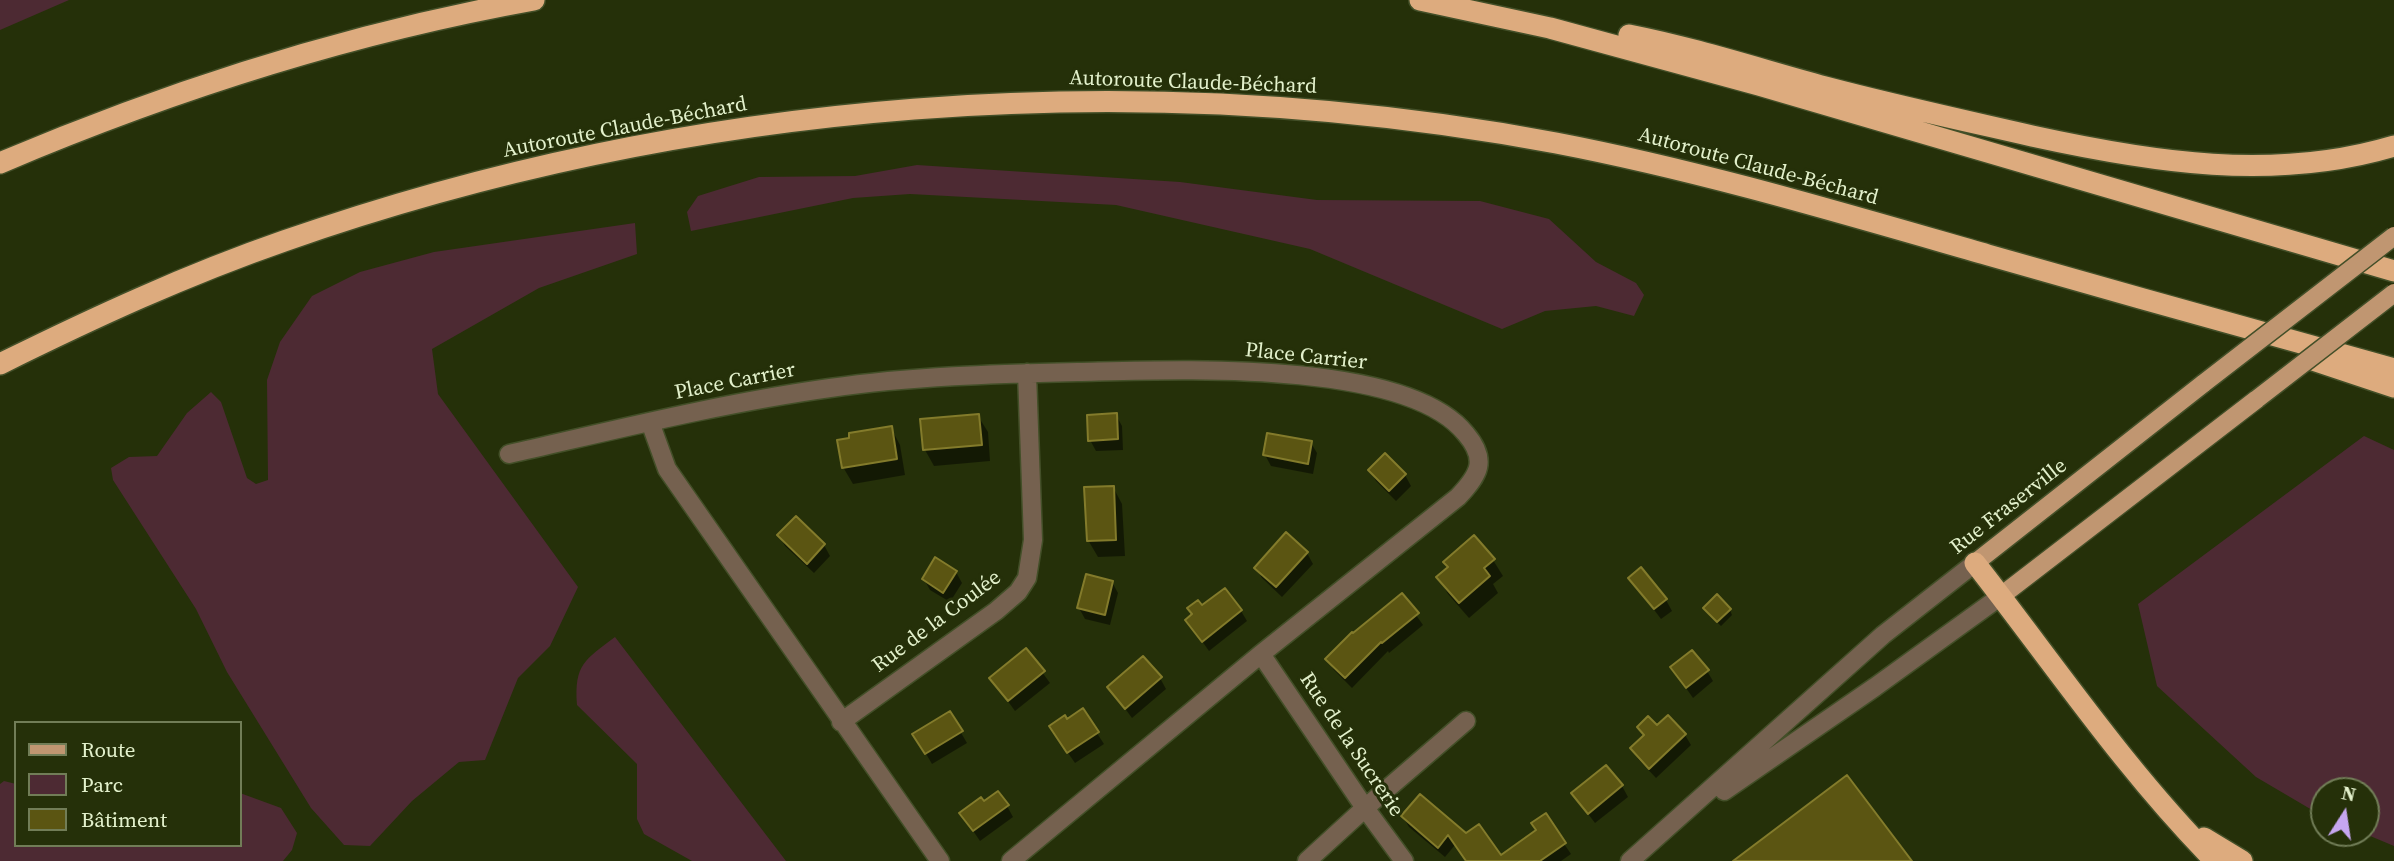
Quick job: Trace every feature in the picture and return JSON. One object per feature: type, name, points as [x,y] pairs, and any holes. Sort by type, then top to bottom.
[{"type":"highway","points":[[0,163],[150,103],[253,68],[419,23],[534,0]]},
{"type":"highway","points":[[1420,0],[1645,38],[1907,108],[2133,156],[2212,166],[2256,167],[2327,161],[2394,146]]},
{"type":"highway","points":[[1458,7],[1550,28],[1759,85],[2394,271]]},
{"type":"highway","name":"Autoroute Claude-Béchard","points":[[0,364],[95,317],[284,241],[481,182],[590,157],[757,126],[913,108],[997,103],[1199,103],[1412,122],[1551,142],[1638,160],[1736,184],[2394,369]]},
{"type":"highway","points":[[2210,218],[2394,261]]},
{"type":"highway","points":[[2079,281],[2394,387]]},
{"type":"highway","points":[[1975,563],[2115,748],[2215,861]]},
{"type":"highway","points":[[2181,823],[2242,861]]},
{"type":"main road","name":"Rue Fraserville","points":[[1975,563],[2394,236]]},
{"type":"main road","name":"Rue Fraserville","points":[[2001,596],[2394,293]]},
{"type":"street","name":"Place Carrier","points":[[509,454],[745,402],[830,387],[918,378],[1027,373],[1153,370],[1312,376],[1375,387],[1409,397],[1452,419],[1462,428],[1471,439],[1480,460],[1475,477],[1468,486],[1011,861]]},
{"type":"street","name":"Rue de la Coulée","points":[[842,722],[996,611],[1018,592],[1027,578],[1033,540],[1027,373]]},
{"type":"street","points":[[650,422],[667,468],[940,861]]},
{"type":"street","name":"Rue Fraserville","points":[[1630,861],[1883,635],[1975,563]]},
{"type":"street","name":"Rue Fraserville","points":[[1666,831],[1875,687],[2001,596]]},
{"type":"street","name":"Rue de la Sucrerie","points":[[1261,654],[1404,861]]},
{"type":"street","points":[[1307,861],[1466,721]]},
{"type":"green space","points":[[0,0],[69,0],[0,30]]},
{"type":"green space","points":[[917,165],[1180,182],[1317,200],[1480,201],[1549,219],[1596,262],[1636,283],[1644,295],[1634,316],[1596,306],[1545,311],[1502,329],[1310,249],[1116,205],[910,194],[853,198],[691,231],[687,212],[698,196],[759,177],[855,176]]},
{"type":"green space","points":[[635,223],[637,254],[539,288],[432,349],[438,394],[578,587],[550,646],[518,678],[485,760],[459,762],[412,801],[370,846],[344,845],[311,808],[227,672],[196,609],[113,480],[111,468],[129,457],[157,456],[187,413],[211,392],[221,402],[247,478],[256,484],[268,480],[267,380],[280,342],[312,296],[360,272],[434,252]]},
{"type":"green space","points":[[2364,436],[2394,450],[2394,846],[2380,840],[2380,777],[2310,777],[2310,809],[2256,777],[2157,686],[2138,604]]},
{"type":"green space","points":[[615,637],[786,861],[692,861],[644,834],[637,819],[637,764],[577,705],[577,680],[584,664]]},
{"type":"green space","points":[[4,781],[14,784],[14,847],[242,847],[242,794],[281,808],[297,833],[292,850],[283,861],[0,861],[0,784]]},
{"type":"building","points":[[1117,413],[1118,439],[1088,441],[1087,415]]},
{"type":"building","points":[[979,414],[982,445],[923,450],[920,419]]},
{"type":"building","points":[[892,426],[897,459],[842,468],[837,440],[849,438],[849,433]]},
{"type":"building","points":[[1267,433],[1312,441],[1308,464],[1263,455]]},
{"type":"building","points":[[1385,453],[1406,474],[1389,491],[1368,470]]},
{"type":"building","points":[[1114,486],[1116,540],[1087,541],[1084,487]]},
{"type":"building","points":[[796,516],[825,544],[807,564],[777,535]]},
{"type":"building","points":[[1286,532],[1308,552],[1276,587],[1254,568]]},
{"type":"building","points":[[1474,535],[1495,559],[1484,568],[1490,576],[1459,603],[1436,577],[1448,567],[1443,562]]},
{"type":"building","points":[[935,557],[957,571],[943,593],[922,579]]},
{"type":"building","points":[[1641,567],[1667,599],[1654,609],[1628,578]]},
{"type":"building","points":[[1086,574],[1113,581],[1105,615],[1077,608]]},
{"type":"building","points":[[1225,588],[1242,610],[1202,642],[1185,620],[1192,614],[1187,608],[1198,600],[1202,605]]},
{"type":"building","points":[[1402,593],[1419,613],[1381,642],[1345,678],[1325,659],[1352,632]]},
{"type":"building","points":[[1717,594],[1731,609],[1717,622],[1703,608]]},
{"type":"building","points":[[1026,648],[1045,671],[1008,701],[989,678]]},
{"type":"building","points":[[1692,650],[1709,670],[1686,688],[1670,667]]},
{"type":"building","points":[[1143,656],[1162,677],[1125,709],[1107,687]]},
{"type":"building","points":[[1083,708],[1099,732],[1067,753],[1049,726],[1065,715],[1067,719]]},
{"type":"building","points":[[950,711],[963,731],[925,754],[912,734]]},
{"type":"building","points":[[1668,715],[1686,734],[1649,769],[1630,748],[1644,735],[1637,727],[1648,716],[1657,725]]},
{"type":"building","points":[[1606,765],[1623,785],[1588,814],[1571,793]]},
{"type":"building","points":[[1847,775],[1912,861],[1733,861]]},
{"type":"building","points":[[998,791],[1009,805],[973,831],[959,813],[981,797],[984,801]]},
{"type":"building","points":[[1420,794],[1466,833],[1479,824],[1501,855],[1536,830],[1531,823],[1546,813],[1566,843],[1540,861],[1466,861],[1448,835],[1438,848],[1401,816]]}]
